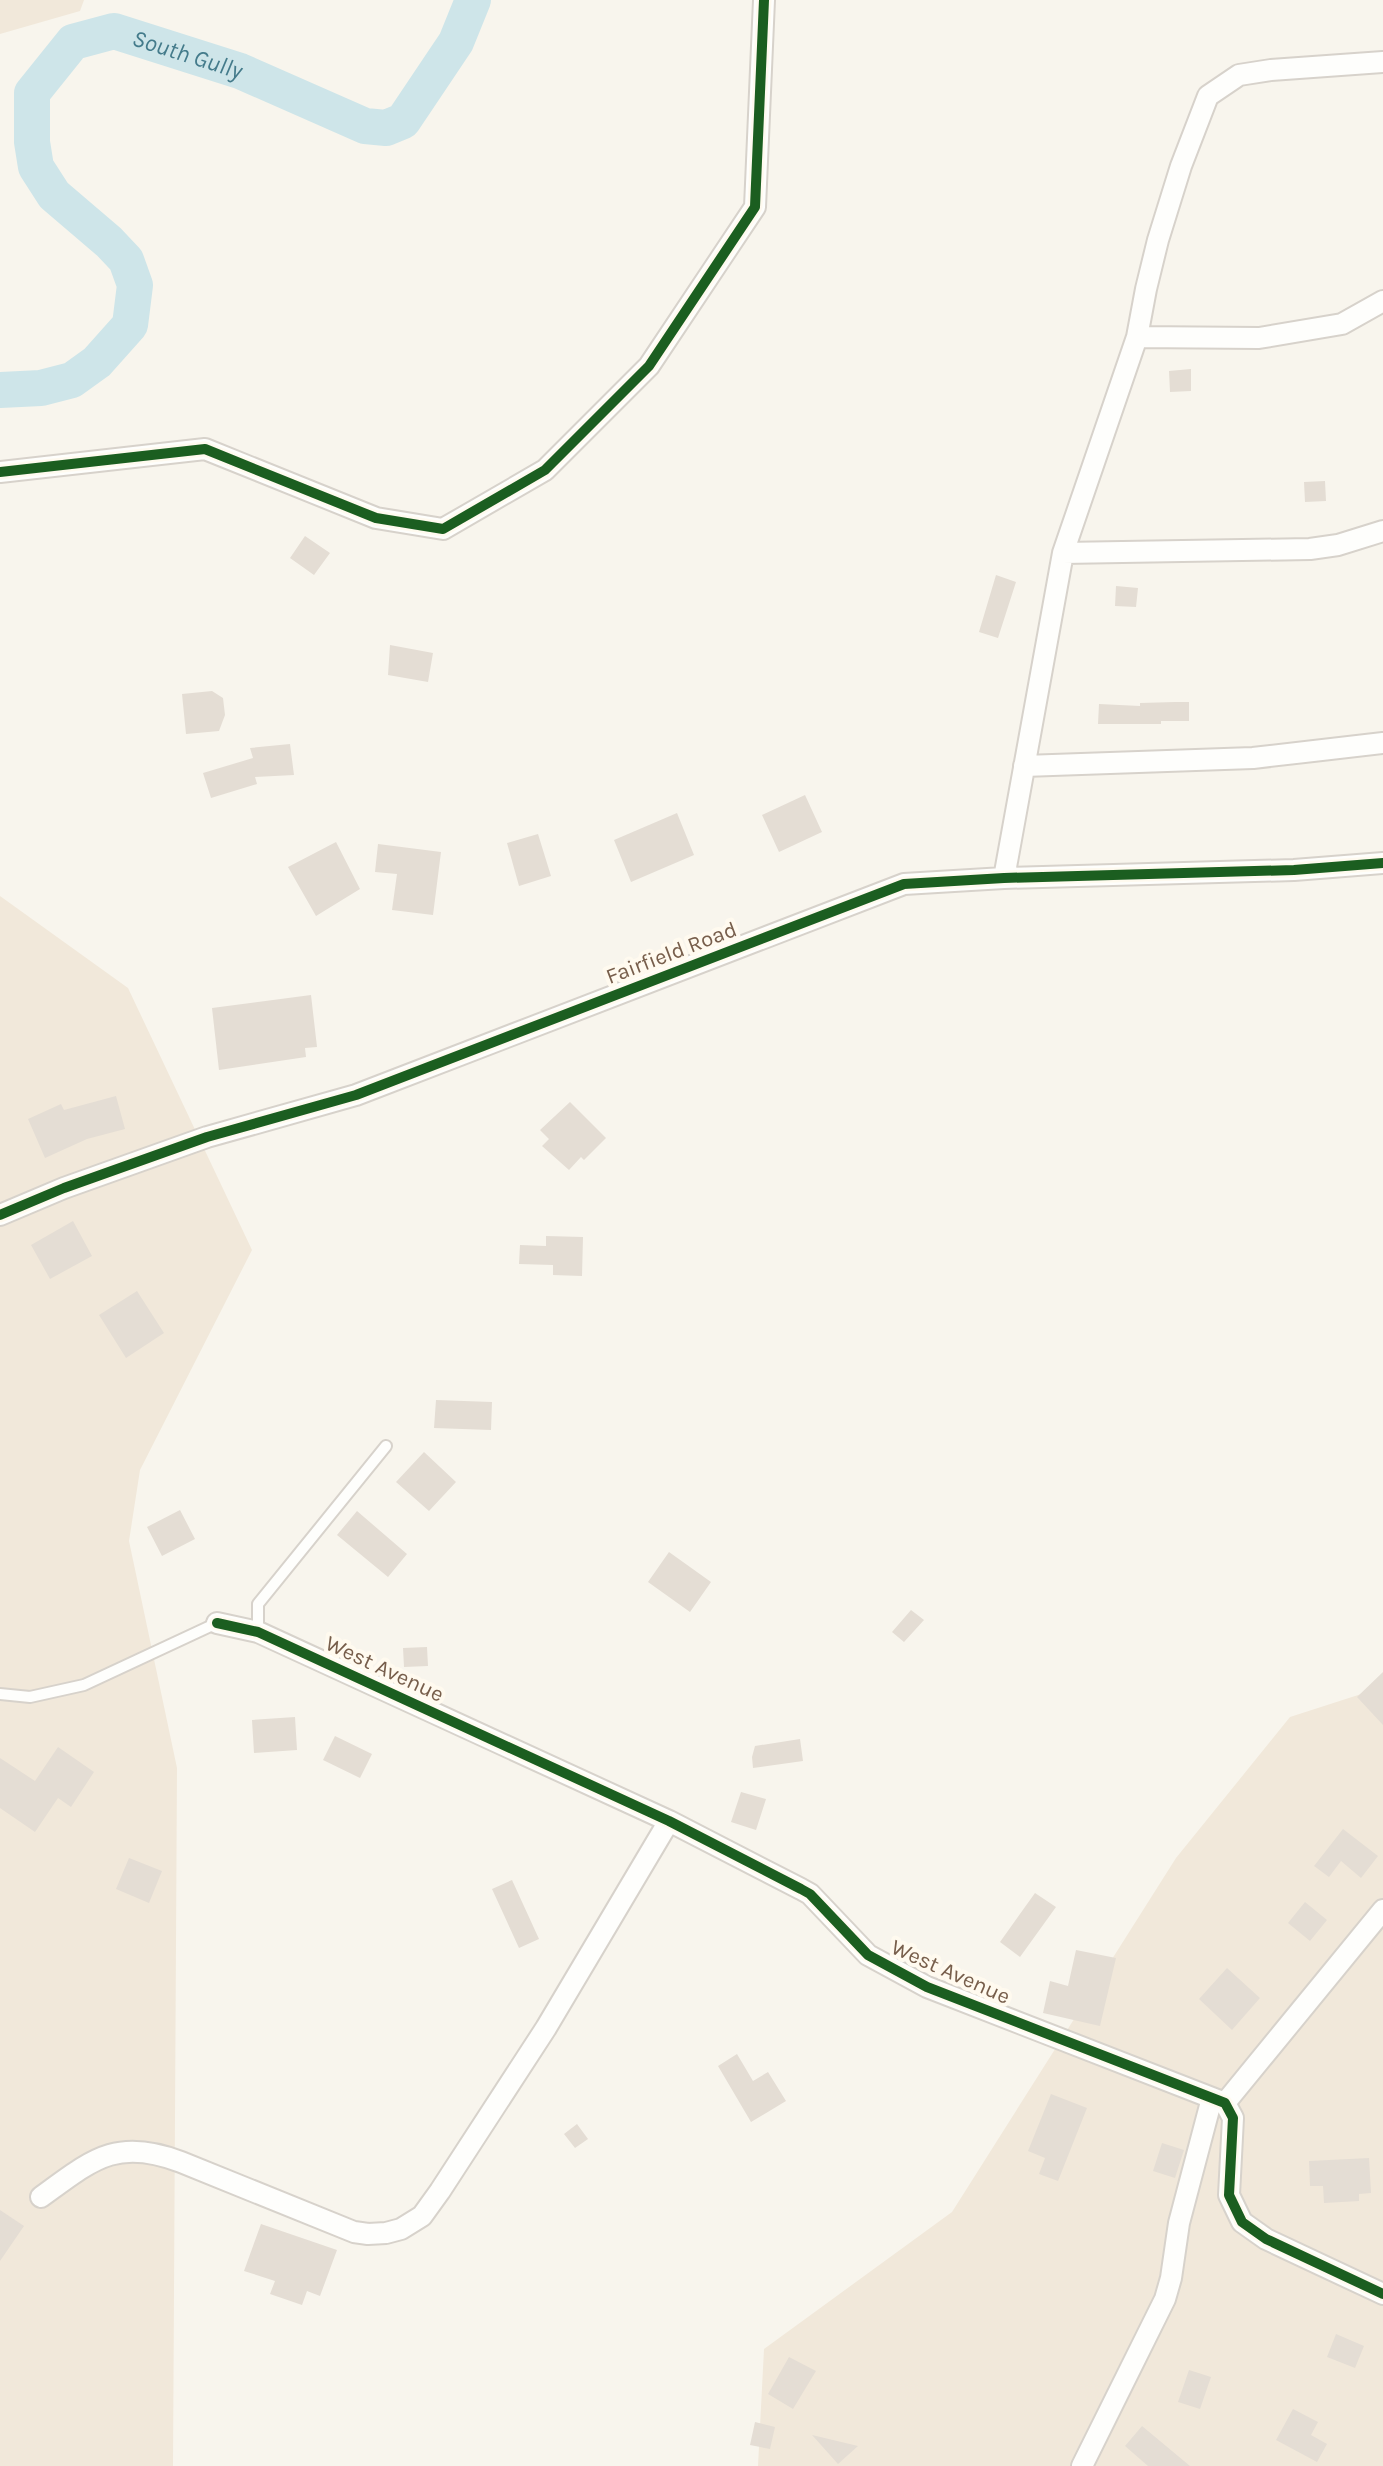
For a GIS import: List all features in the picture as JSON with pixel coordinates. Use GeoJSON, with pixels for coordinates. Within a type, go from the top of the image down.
{"type":"FeatureCollection","features":[{"type":"Feature","properties":{"kind":"street"},"geometry":{"type":"LineString","coordinates":[[0,472],[205,449],[376,518],[443,529],[545,470],[649,366],[755,207],[764,0]]}},
{"type":"Feature","properties":{"kind":"street"},"geometry":{"type":"LineString","coordinates":[[1004,878],[1063,553],[1137,337],[1158,240],[1181,166],[1208,96],[1239,75],[1383,62]]}},
{"type":"Feature","properties":{"kind":"street"},"geometry":{"type":"LineString","coordinates":[[1137,337],[1259,338],[1342,324],[1383,301]]}},
{"type":"Feature","properties":{"kind":"street"},"geometry":{"type":"LineString","coordinates":[[1063,553],[1310,549],[1338,545],[1383,531]]}},
{"type":"Feature","properties":{"kind":"street"},"geometry":{"type":"LineString","coordinates":[[1024,766],[1253,758],[1383,743]]}},
{"type":"Feature","properties":{"kind":"street","name":"Fairfield Road"},"geometry":{"type":"LineString","coordinates":[[0,1215],[64,1188],[207,1137],[356,1095],[904,884],[1004,878],[1294,870],[1383,863]]}},
{"type":"Feature","properties":{"kind":"street","name":"West Avenue"},"geometry":{"type":"LineString","coordinates":[[217,1623],[258,1632],[669,1821],[810,1894],[868,1955],[927,1987],[1218,2101]]}},
{"type":"Feature","properties":{"kind":"street"},"geometry":{"type":"LineString","coordinates":[[41,2197],[86,2164],[103,2156],[137,2150],[158,2153],[354,2232],[368,2234],[401,2229],[422,2216],[440,2191],[546,2028],[669,1821]]}},
{"type":"Feature","properties":{"kind":"street"},"geometry":{"type":"LineString","coordinates":[[1082,2466],[1165,2299],[1179,2223],[1218,2101],[1383,1910]]}},
{"type":"Feature","properties":{"kind":"street"},"geometry":{"type":"LineString","coordinates":[[1218,2101],[1233,2118],[1229,2195],[1242,2222],[1266,2239],[1383,2294]]}},
{"type":"Feature","properties":{"kind":"lane"},"geometry":{"type":"LineString","coordinates":[[258,1632],[258,1604],[386,1446]]}},
{"type":"Feature","properties":{"kind":"lane"},"geometry":{"type":"LineString","coordinates":[[0,1694],[30,1697],[84,1685],[217,1623]]}},
{"type":"Feature","properties":{"kind":"shaded area"},"geometry":{"type":"Polygon","coordinates":[[[0,0],[84,0],[80,11],[0,34],[0,0]]]}},
{"type":"Feature","properties":{"kind":"shaded area"},"geometry":{"type":"Polygon","coordinates":[[[0,896],[128,988],[252,1250],[140,1470],[129,1541],[177,1768],[173,2466],[0,2466],[0,896]]]}},
{"type":"Feature","properties":{"kind":"shaded area"},"geometry":{"type":"Polygon","coordinates":[[[1383,1687],[1383,2466],[758,2466],[764,2349],[952,2212],[1176,1858],[1290,1717],[1383,1687]]]}},
{"type":"Feature","properties":{"kind":"building"},"geometry":{"type":"Polygon","coordinates":[[[1191,369],[1191,391],[1170,392],[1169,371],[1191,369]]]}},
{"type":"Feature","properties":{"kind":"building"},"geometry":{"type":"Polygon","coordinates":[[[1325,481],[1326,501],[1305,502],[1304,482],[1325,481]]]}},
{"type":"Feature","properties":{"kind":"building"},"geometry":{"type":"Polygon","coordinates":[[[305,536],[330,553],[314,575],[290,558],[305,536]]]}},
{"type":"Feature","properties":{"kind":"building"},"geometry":{"type":"Polygon","coordinates":[[[996,575],[1016,582],[998,638],[979,632],[996,575]]]}},
{"type":"Feature","properties":{"kind":"building"},"geometry":{"type":"Polygon","coordinates":[[[1116,586],[1138,588],[1136,607],[1115,606],[1116,586]]]}},
{"type":"Feature","properties":{"kind":"building"},"geometry":{"type":"Polygon","coordinates":[[[390,645],[433,653],[428,682],[388,675],[390,645]]]}},
{"type":"Feature","properties":{"kind":"building"},"geometry":{"type":"Polygon","coordinates":[[[212,691],[223,698],[225,715],[219,731],[186,734],[182,694],[212,691]]]}},
{"type":"Feature","properties":{"kind":"building"},"geometry":{"type":"Polygon","coordinates":[[[1189,702],[1189,721],[1098,724],[1099,704],[1140,706],[1140,703],[1189,702]]]}},
{"type":"Feature","properties":{"kind":"building"},"geometry":{"type":"Polygon","coordinates":[[[290,744],[294,775],[255,777],[257,784],[211,798],[203,773],[253,758],[250,748],[290,744]]]}},
{"type":"Feature","properties":{"kind":"building"},"geometry":{"type":"Polygon","coordinates":[[[805,795],[822,832],[779,852],[762,815],[805,795]]]}},
{"type":"Feature","properties":{"kind":"building"},"geometry":{"type":"Polygon","coordinates":[[[677,813],[694,855],[631,882],[614,840],[677,813]]]}},
{"type":"Feature","properties":{"kind":"building"},"geometry":{"type":"Polygon","coordinates":[[[538,834],[551,876],[519,886],[507,843],[538,834]]]}},
{"type":"Feature","properties":{"kind":"building"},"geometry":{"type":"Polygon","coordinates":[[[336,842],[360,889],[316,916],[288,867],[336,842]]]}},
{"type":"Feature","properties":{"kind":"building"},"geometry":{"type":"Polygon","coordinates":[[[378,844],[441,852],[433,915],[392,910],[397,874],[375,872],[378,844]]]}},
{"type":"Feature","properties":{"kind":"building"},"geometry":{"type":"Polygon","coordinates":[[[311,995],[317,1047],[305,1048],[306,1057],[219,1070],[212,1008],[311,995]]]}},
{"type":"Feature","properties":{"kind":"building"},"geometry":{"type":"Polygon","coordinates":[[[116,1096],[125,1129],[87,1139],[45,1158],[28,1119],[61,1104],[64,1110],[116,1096]]]}},
{"type":"Feature","properties":{"kind":"building"},"geometry":{"type":"Polygon","coordinates":[[[570,1102],[606,1138],[569,1170],[542,1146],[549,1139],[540,1130],[570,1102]]]}},
{"type":"Feature","properties":{"kind":"building"},"geometry":{"type":"Polygon","coordinates":[[[73,1221],[92,1256],[50,1279],[31,1245],[73,1221]]]}},
{"type":"Feature","properties":{"kind":"building"},"geometry":{"type":"Polygon","coordinates":[[[546,1236],[583,1237],[582,1276],[553,1275],[553,1265],[519,1264],[520,1245],[546,1246],[546,1236]]]}},
{"type":"Feature","properties":{"kind":"building"},"geometry":{"type":"Polygon","coordinates":[[[137,1291],[164,1333],[126,1358],[99,1315],[137,1291]]]}},
{"type":"Feature","properties":{"kind":"building"},"geometry":{"type":"Polygon","coordinates":[[[436,1400],[492,1402],[491,1430],[434,1428],[436,1400]]]}},
{"type":"Feature","properties":{"kind":"building"},"geometry":{"type":"Polygon","coordinates":[[[424,1452],[456,1482],[429,1511],[396,1482],[424,1452]]]}},
{"type":"Feature","properties":{"kind":"building"},"geometry":{"type":"Polygon","coordinates":[[[180,1510],[195,1539],[162,1556],[147,1527],[180,1510]]]}},
{"type":"Feature","properties":{"kind":"building"},"geometry":{"type":"Polygon","coordinates":[[[357,1511],[407,1554],[388,1577],[337,1535],[357,1511]]]}},
{"type":"Feature","properties":{"kind":"building"},"geometry":{"type":"Polygon","coordinates":[[[669,1552],[711,1582],[690,1612],[648,1582],[669,1552]]]}},
{"type":"Feature","properties":{"kind":"building"},"geometry":{"type":"Polygon","coordinates":[[[911,1610],[924,1620],[904,1642],[892,1632],[911,1610]]]}},
{"type":"Feature","properties":{"kind":"building"},"geometry":{"type":"Polygon","coordinates":[[[427,1647],[428,1666],[404,1667],[403,1648],[427,1647]]]}},
{"type":"Feature","properties":{"kind":"building"},"geometry":{"type":"Polygon","coordinates":[[[1383,1672],[1383,1725],[1357,1697],[1383,1672]]]}},
{"type":"Feature","properties":{"kind":"building"},"geometry":{"type":"Polygon","coordinates":[[[295,1717],[297,1750],[254,1753],[252,1720],[295,1717]]]}},
{"type":"Feature","properties":{"kind":"building"},"geometry":{"type":"Polygon","coordinates":[[[335,1736],[372,1754],[360,1778],[323,1760],[335,1736]]]}},
{"type":"Feature","properties":{"kind":"building"},"geometry":{"type":"Polygon","coordinates":[[[800,1739],[803,1761],[753,1768],[755,1746],[800,1739]]]}},
{"type":"Feature","properties":{"kind":"building"},"geometry":{"type":"Polygon","coordinates":[[[58,1747],[94,1772],[71,1807],[58,1798],[35,1832],[0,1808],[0,1758],[35,1781],[58,1747]]]}},
{"type":"Feature","properties":{"kind":"building"},"geometry":{"type":"Polygon","coordinates":[[[741,1792],[766,1799],[756,1830],[731,1822],[741,1792]]]}},
{"type":"Feature","properties":{"kind":"building"},"geometry":{"type":"Polygon","coordinates":[[[1343,1829],[1378,1856],[1361,1878],[1341,1861],[1329,1877],[1314,1866],[1343,1829]]]}},
{"type":"Feature","properties":{"kind":"building"},"geometry":{"type":"Polygon","coordinates":[[[129,1858],[162,1871],[149,1903],[116,1889],[129,1858]]]}},
{"type":"Feature","properties":{"kind":"building"},"geometry":{"type":"Polygon","coordinates":[[[512,1880],[539,1939],[519,1948],[492,1889],[512,1880]]]}},
{"type":"Feature","properties":{"kind":"building"},"geometry":{"type":"Polygon","coordinates":[[[1035,1893],[1056,1907],[1020,1957],[1000,1942],[1035,1893]]]}},
{"type":"Feature","properties":{"kind":"building"},"geometry":{"type":"Polygon","coordinates":[[[1305,1902],[1327,1920],[1310,1941],[1288,1923],[1305,1902]]]}},
{"type":"Feature","properties":{"kind":"building"},"geometry":{"type":"Polygon","coordinates":[[[1076,1950],[1116,1958],[1100,2026],[1043,2013],[1050,1981],[1068,1986],[1076,1950]]]}},
{"type":"Feature","properties":{"kind":"building"},"geometry":{"type":"Polygon","coordinates":[[[1227,1968],[1260,1998],[1232,2030],[1199,1999],[1227,1968]]]}},
{"type":"Feature","properties":{"kind":"building"},"geometry":{"type":"Polygon","coordinates":[[[737,2054],[753,2081],[768,2072],[786,2101],[751,2122],[718,2066],[737,2054]]]}},
{"type":"Feature","properties":{"kind":"building"},"geometry":{"type":"Polygon","coordinates":[[[1051,2094],[1087,2108],[1058,2181],[1039,2174],[1045,2158],[1028,2151],[1051,2094]]]}},
{"type":"Feature","properties":{"kind":"building"},"geometry":{"type":"Polygon","coordinates":[[[577,2124],[588,2139],[575,2148],[564,2134],[577,2124]]]}},
{"type":"Feature","properties":{"kind":"building"},"geometry":{"type":"Polygon","coordinates":[[[1162,2143],[1184,2150],[1175,2178],[1153,2171],[1162,2143]]]}},
{"type":"Feature","properties":{"kind":"building"},"geometry":{"type":"Polygon","coordinates":[[[1369,2158],[1371,2193],[1359,2194],[1359,2201],[1324,2203],[1323,2186],[1310,2186],[1309,2161],[1369,2158]]]}},
{"type":"Feature","properties":{"kind":"building"},"geometry":{"type":"Polygon","coordinates":[[[0,2210],[24,2226],[0,2261],[0,2210]]]}},
{"type":"Feature","properties":{"kind":"building"},"geometry":{"type":"Polygon","coordinates":[[[261,2224],[337,2250],[320,2296],[307,2291],[302,2305],[270,2294],[275,2281],[244,2271],[261,2224]]]}},
{"type":"Feature","properties":{"kind":"building"},"geometry":{"type":"Polygon","coordinates":[[[1336,2334],[1364,2346],[1355,2368],[1327,2357],[1336,2334]]]}},
{"type":"Feature","properties":{"kind":"building"},"geometry":{"type":"Polygon","coordinates":[[[789,2357],[816,2371],[793,2409],[768,2394],[789,2357]]]}},
{"type":"Feature","properties":{"kind":"building"},"geometry":{"type":"Polygon","coordinates":[[[1189,2370],[1211,2377],[1200,2409],[1178,2402],[1189,2370]]]}},
{"type":"Feature","properties":{"kind":"building"},"geometry":{"type":"Polygon","coordinates":[[[1293,2409],[1318,2422],[1311,2435],[1327,2444],[1317,2462],[1276,2440],[1293,2409]]]}},
{"type":"Feature","properties":{"kind":"building"},"geometry":{"type":"Polygon","coordinates":[[[755,2422],[775,2427],[770,2449],[750,2445],[755,2422]]]}},
{"type":"Feature","properties":{"kind":"building"},"geometry":{"type":"Polygon","coordinates":[[[1142,2426],[1190,2466],[1148,2466],[1125,2446],[1142,2426]]]}},
{"type":"Feature","properties":{"kind":"building"},"geometry":{"type":"Polygon","coordinates":[[[812,2435],[858,2446],[838,2464],[812,2435]]]}},
{"type":"Feature","properties":{"kind":"waterway","name":"South Gully"},"geometry":{"type":"LineString","coordinates":[[0,390],[41,388],[72,380],[97,362],[130,325],[135,285],[126,260],[54,195],[36,167],[32,142],[32,93],[73,42],[114,31],[240,71],[365,126],[386,128],[403,121],[456,42],[473,0]]}},
{"type":"Feature","properties":{"kind":"cycle path"},"geometry":{"type":"LineString","coordinates":[[0,472],[205,449],[376,518],[443,529],[545,470],[649,366],[755,207],[764,0]]}},
{"type":"Feature","properties":{"kind":"cycle path"},"geometry":{"type":"LineString","coordinates":[[0,1215],[64,1188],[207,1137],[356,1095],[904,884],[1004,878],[1294,870],[1383,863]]}},
{"type":"Feature","properties":{"kind":"cycle path"},"geometry":{"type":"LineString","coordinates":[[217,1623],[258,1632],[669,1821],[810,1894],[868,1955],[927,1987],[1225,2103],[1233,2118],[1229,2195],[1242,2222],[1266,2239],[1383,2294]]}}]}
